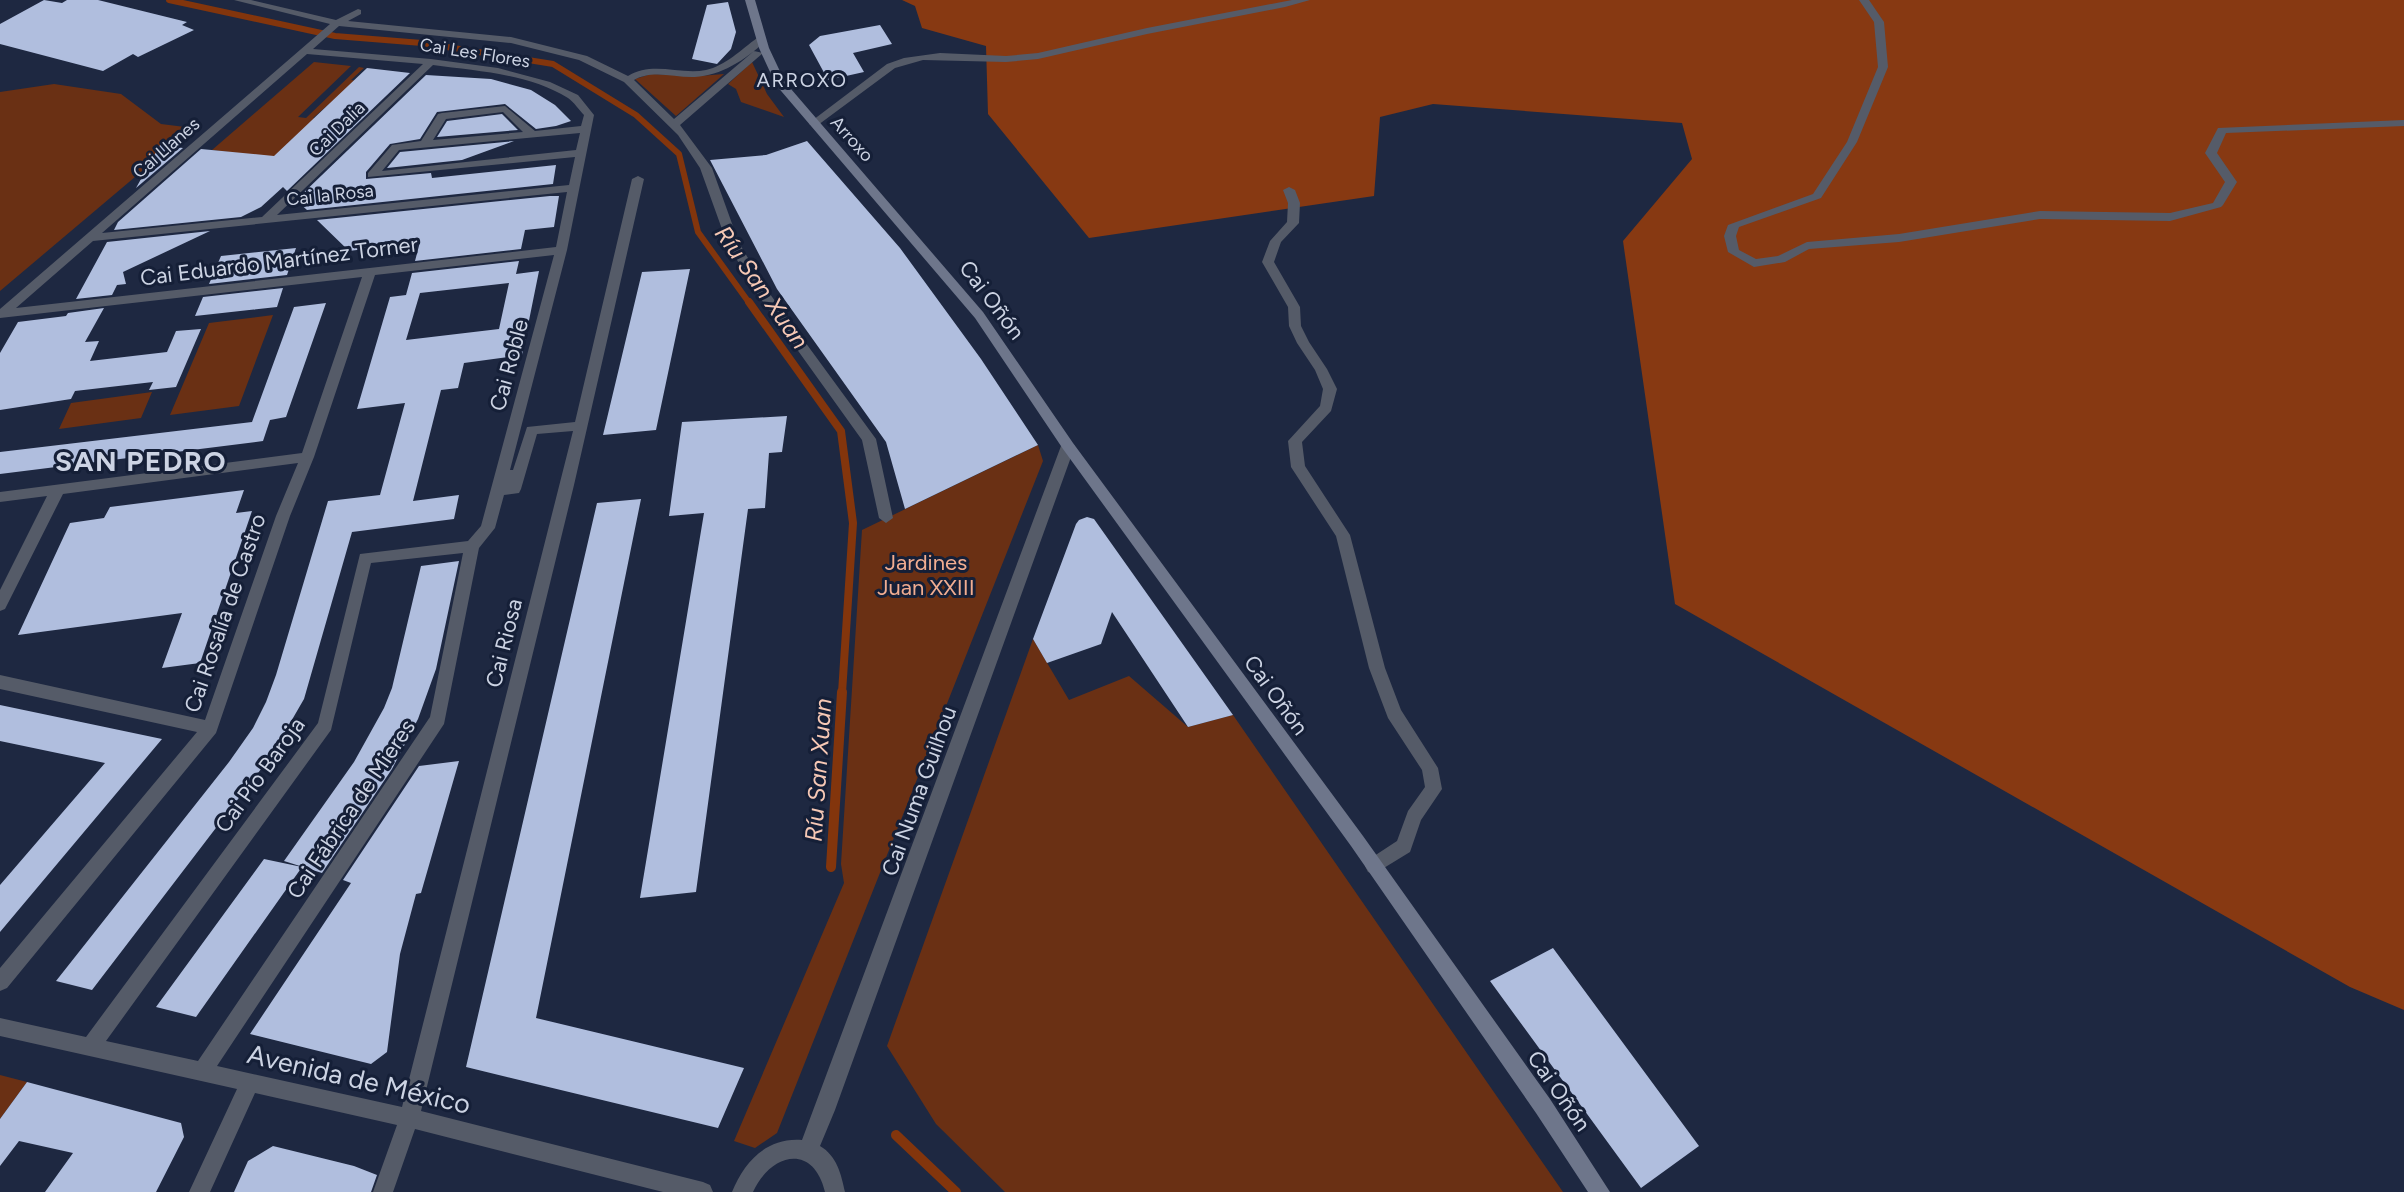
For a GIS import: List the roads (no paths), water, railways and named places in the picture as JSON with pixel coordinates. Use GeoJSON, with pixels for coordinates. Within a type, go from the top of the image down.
{"type":"FeatureCollection","features":[{"type":"Feature","properties":{"kind":"street"},"geometry":{"type":"LineString","coordinates":[[239,0],[337,23],[511,40],[583,58],[628,80],[682,133],[706,168],[733,243],[762,292],[869,439],[885,518]]}},
{"type":"Feature","properties":{"kind":"street","name":"Arroxo"},"geometry":{"type":"LineString","coordinates":[[750,0],[762,44],[780,83],[908,230]]}},
{"type":"Feature","properties":{"kind":"street"},"geometry":{"type":"LineString","coordinates":[[814,123],[891,66],[906,59],[948,55],[1018,59],[1052,54],[1148,31],[1305,0]]}},
{"type":"Feature","properties":{"kind":"street"},"geometry":{"type":"LineString","coordinates":[[1863,0],[1880,22],[1883,67],[1852,141],[1817,196],[1734,225],[1730,236],[1734,252],[1754,263],[1781,259],[1807,246],[1899,238],[2040,215],[2170,217],[2217,205],[2231,182],[2211,153],[2222,130],[2404,123]]}},
{"type":"Feature","properties":{"kind":"street","name":"Cai Llanes"},"geometry":{"type":"LineString","coordinates":[[1,315],[337,23],[358,12]]}},
{"type":"Feature","properties":{"kind":"street"},"geometry":{"type":"LineString","coordinates":[[628,80],[640,73],[705,74],[762,44]]}},
{"type":"Feature","properties":{"kind":"street"},"geometry":{"type":"LineString","coordinates":[[674,126],[762,44]]}},
{"type":"Feature","properties":{"kind":"street","name":"Cai Les Flores"},"geometry":{"type":"LineString","coordinates":[[305,51],[431,62],[498,71],[546,84],[574,97],[590,115],[574,188]]}},
{"type":"Feature","properties":{"kind":"street","name":"Cai Dalia"},"geometry":{"type":"LineString","coordinates":[[265,220],[431,62]]}},
{"type":"Feature","properties":{"kind":"street"},"geometry":{"type":"LineString","coordinates":[[425,144],[442,116],[505,109],[532,134]]}},
{"type":"Feature","properties":{"kind":"street"},"geometry":{"type":"LineString","coordinates":[[581,155],[372,175],[396,147],[586,129]]}},
{"type":"Feature","properties":{"kind":"street","name":"Cai Riosa"},"geometry":{"type":"LineString","coordinates":[[383,1192],[408,1118],[581,426],[638,179]]}},
{"type":"Feature","properties":{"kind":"street","name":"Cai la Rosa"},"geometry":{"type":"LineString","coordinates":[[90,238],[574,188]]}},
{"type":"Feature","properties":{"kind":"street","name":"Cai Roble"},"geometry":{"type":"LineString","coordinates":[[472,546],[488,528],[561,250],[574,188]]}},
{"type":"Feature","properties":{"kind":"street"},"geometry":{"type":"LineString","coordinates":[[1288,190],[1294,203],[1293,223],[1276,242],[1268,262],[1294,307],[1295,326],[1303,343],[1321,369],[1330,389],[1326,408],[1294,441],[1298,467],[1343,535],[1377,668],[1394,713],[1430,768],[1434,789],[1414,816],[1404,846],[1374,866]]}},
{"type":"Feature","properties":{"kind":"street","name":"Cai Oñón"},"geometry":{"type":"LineString","coordinates":[[908,230],[979,315],[1068,446],[1374,866],[1543,1106],[1600,1192]]}},
{"type":"Feature","properties":{"kind":"street","name":"Cai Eduardo Martínez Torner"},"geometry":{"type":"LineString","coordinates":[[1,315],[561,250]]}},
{"type":"Feature","properties":{"kind":"street","name":"Cai Rosalía de Castro"},"geometry":{"type":"LineString","coordinates":[[0,982],[210,728],[285,512],[307,457],[370,272]]}},
{"type":"Feature","properties":{"kind":"street"},"geometry":{"type":"LineString","coordinates":[[505,461],[516,460],[506,490],[514,489],[532,430],[581,426]]}},
{"type":"Feature","properties":{"kind":"street","name":"Cai Numa Guilhou"},"geometry":{"type":"LineString","coordinates":[[808,1150],[829,1100],[1068,446]]}},
{"type":"Feature","properties":{"kind":"street"},"geometry":{"type":"LineString","coordinates":[[0,496],[307,457]]}},
{"type":"Feature","properties":{"kind":"street"},"geometry":{"type":"LineString","coordinates":[[0,605],[58,489]]}},
{"type":"Feature","properties":{"kind":"street","name":"Cai Pío Baroja"},"geometry":{"type":"LineString","coordinates":[[89,1048],[325,725],[365,558],[472,546]]}},
{"type":"Feature","properties":{"kind":"street","name":"Cai Fábrica de Mieres"},"geometry":{"type":"LineString","coordinates":[[202,1072],[438,719],[472,546]]}},
{"type":"Feature","properties":{"kind":"street"},"geometry":{"type":"LineString","coordinates":[[0,682],[210,728]]}},
{"type":"Feature","properties":{"kind":"street","name":"Avenida de México"},"geometry":{"type":"LineString","coordinates":[[0,1028],[408,1118],[703,1192]]}},
{"type":"Feature","properties":{"kind":"street"},"geometry":{"type":"LineString","coordinates":[[199,1192],[250,1083]]}},
{"type":"Feature","properties":{"kind":"street"},"geometry":{"type":"LineString","coordinates":[[742,1192],[753,1171],[765,1159],[786,1150],[808,1150],[826,1162],[833,1175],[835,1192]]}},
{"type":"Feature","properties":{"kind":"waterway","name":"Ríu San Xuan"},"geometry":{"type":"LineString","coordinates":[[169,0],[335,36],[422,43],[553,64],[636,115],[679,154],[698,232],[750,304]]}},
{"type":"Feature","properties":{"kind":"waterway","name":"Ríu San Xuan"},"geometry":{"type":"LineString","coordinates":[[749,302],[841,431],[853,523],[842,693]]}},
{"type":"Feature","properties":{"kind":"waterway","name":"Ríu San Xuan"},"geometry":{"type":"LineString","coordinates":[[831,867],[842,692]]}},
{"type":"Feature","properties":{"kind":"waterway","name":"Ríu San Xuan"},"geometry":{"type":"LineString","coordinates":[[896,1135],[956,1192]]}},
{"type":"Feature","properties":{"kind":"district","name":"ARROXO"},"geometry":{"type":"Point","coordinates":[802,80]}},
{"type":"Feature","properties":{"kind":"district","name":"SAN PEDRO"},"geometry":{"type":"Point","coordinates":[141,461]}},
{"type":"Feature","properties":{"kind":"park label","name":"Jardines Juan XXIII"},"geometry":{"type":"Point","coordinates":[926,574]}}]}
